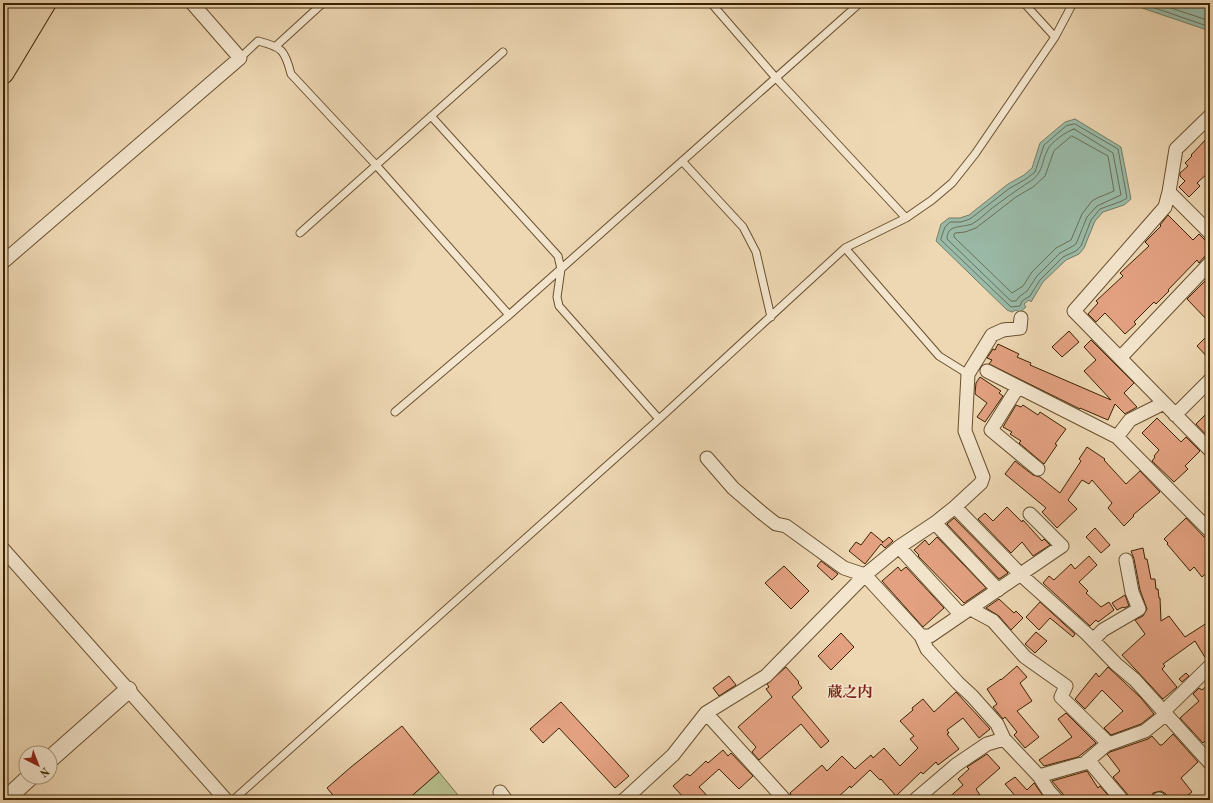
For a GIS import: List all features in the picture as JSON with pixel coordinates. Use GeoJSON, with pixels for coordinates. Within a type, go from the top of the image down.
{"type":"FeatureCollection","features":[{"type":"Feature","properties":{"kind":"highway"},"geometry":{"type":"LineString","coordinates":[[3,8],[6,3]]}},
{"type":"Feature","properties":{"kind":"highway"},"geometry":{"type":"LineString","coordinates":[[3,39],[26,3]]}},
{"type":"Feature","properties":{"kind":"main road"},"geometry":{"type":"LineString","coordinates":[[3,73],[45,3]]}},
{"type":"Feature","properties":{"kind":"street"},"geometry":{"type":"LineString","coordinates":[[3,262],[240,58],[192,3]]}},
{"type":"Feature","properties":{"kind":"street"},"geometry":{"type":"LineString","coordinates":[[1210,116],[1176,149],[1165,207],[1074,311],[1210,450]]}},
{"type":"Feature","properties":{"kind":"street"},"geometry":{"type":"LineString","coordinates":[[1169,192],[1210,233]]}},
{"type":"Feature","properties":{"kind":"street"},"geometry":{"type":"LineString","coordinates":[[1120,358],[1210,263]]}},
{"type":"Feature","properties":{"kind":"street"},"geometry":{"type":"LineString","coordinates":[[624,800],[673,755],[706,713],[766,676],[865,575],[899,547],[935,523],[981,483],[983,477],[966,431],[968,374],[992,334],[1003,330],[1020,328],[1021,318]]}},
{"type":"Feature","properties":{"kind":"street"},"geometry":{"type":"LineString","coordinates":[[987,371],[1117,437],[1210,532]]}},
{"type":"Feature","properties":{"kind":"street"},"geometry":{"type":"LineString","coordinates":[[1175,415],[1210,380]]}},
{"type":"Feature","properties":{"kind":"street"},"geometry":{"type":"LineString","coordinates":[[1018,387],[991,430],[1038,469]]}},
{"type":"Feature","properties":{"kind":"street"},"geometry":{"type":"LineString","coordinates":[[1117,437],[1130,420],[1164,404]]}},
{"type":"Feature","properties":{"kind":"street"},"geometry":{"type":"LineString","coordinates":[[707,458],[733,488],[776,524],[786,526],[844,568],[865,575],[921,636],[927,649],[997,724],[1004,739],[1039,776],[1057,800]]}},
{"type":"Feature","properties":{"kind":"street"},"geometry":{"type":"LineString","coordinates":[[955,507],[1021,575],[1135,680],[1210,763]]}},
{"type":"Feature","properties":{"kind":"street"},"geometry":{"type":"LineString","coordinates":[[921,636],[930,636],[1062,546],[1030,514]]}},
{"type":"Feature","properties":{"kind":"street"},"geometry":{"type":"LineString","coordinates":[[935,523],[998,590]]}},
{"type":"Feature","properties":{"kind":"street"},"geometry":{"type":"LineString","coordinates":[[899,547],[966,612],[993,621],[1025,658],[1066,686],[1061,697],[1109,744]]}},
{"type":"Feature","properties":{"kind":"street"},"geometry":{"type":"LineString","coordinates":[[3,549],[226,800]]}},
{"type":"Feature","properties":{"kind":"street"},"geometry":{"type":"LineString","coordinates":[[1093,640],[1103,630],[1139,609],[1132,592],[1126,560]]}},
{"type":"Feature","properties":{"kind":"street"},"geometry":{"type":"LineString","coordinates":[[1039,776],[1085,763],[1106,745],[1145,731],[1210,666]]}},
{"type":"Feature","properties":{"kind":"street"},"geometry":{"type":"LineString","coordinates":[[58,752],[128,690]]}},
{"type":"Feature","properties":{"kind":"street"},"geometry":{"type":"LineString","coordinates":[[706,713],[785,800]]}},
{"type":"Feature","properties":{"kind":"street"},"geometry":{"type":"LineString","coordinates":[[915,800],[956,765],[987,744],[1004,739]]}},
{"type":"Feature","properties":{"kind":"street"},"geometry":{"type":"LineString","coordinates":[[1088,760],[1122,800]]}},
{"type":"Feature","properties":{"kind":"street"},"geometry":{"type":"LineString","coordinates":[[5,800],[21,785]]}},
{"type":"Feature","properties":{"kind":"lane"},"geometry":{"type":"LineString","coordinates":[[276,46],[323,3]]}},
{"type":"Feature","properties":{"kind":"lane"},"geometry":{"type":"LineString","coordinates":[[711,3],[776,78],[906,218]]}},
{"type":"Feature","properties":{"kind":"lane"},"geometry":{"type":"LineString","coordinates":[[395,412],[509,315],[860,3]]}},
{"type":"Feature","properties":{"kind":"lane"},"geometry":{"type":"LineString","coordinates":[[1024,3],[1055,37]]}},
{"type":"Feature","properties":{"kind":"lane"},"geometry":{"type":"LineString","coordinates":[[232,800],[659,419],[845,248],[906,218],[932,200],[952,182],[975,154],[1055,37],[1073,3]]}},
{"type":"Feature","properties":{"kind":"lane"},"geometry":{"type":"LineString","coordinates":[[240,58],[258,41],[276,46],[287,58],[291,74],[376,165],[509,315]]}},
{"type":"Feature","properties":{"kind":"lane"},"geometry":{"type":"LineString","coordinates":[[300,233],[502,52]]}},
{"type":"Feature","properties":{"kind":"lane"},"geometry":{"type":"LineString","coordinates":[[431,116],[558,256],[560,269],[557,297],[559,306],[659,419]]}},
{"type":"Feature","properties":{"kind":"lane"},"geometry":{"type":"LineString","coordinates":[[682,161],[743,227],[756,252],[771,317]]}},
{"type":"Feature","properties":{"kind":"lane"},"geometry":{"type":"LineString","coordinates":[[845,248],[938,356],[968,374]]}},
{"type":"Feature","properties":{"kind":"green space"},"geometry":{"type":"Polygon","coordinates":[[[439,772],[462,800],[407,800],[439,772]]]}},
{"type":"Feature","properties":{"kind":"water"},"geometry":{"type":"Polygon","coordinates":[[[1144,3],[1210,3],[1210,31],[1142,8],[1144,3]]]}},
{"type":"Feature","properties":{"kind":"water"},"geometry":{"type":"Polygon","coordinates":[[[1075,119],[1121,147],[1131,199],[1124,205],[1103,212],[1095,221],[1084,248],[1079,254],[1066,260],[1043,282],[1031,302],[1029,300],[1024,304],[1026,307],[1020,312],[1016,310],[1012,312],[1007,310],[936,241],[941,224],[949,218],[960,218],[969,215],[1008,184],[1024,175],[1032,168],[1040,143],[1065,122],[1075,119]]]}},
{"type":"Feature","properties":{"kind":"building"},"geometry":{"type":"Polygon","coordinates":[[[1210,135],[1210,171],[1197,183],[1200,186],[1189,197],[1179,187],[1185,181],[1180,176],[1180,173],[1188,166],[1185,163],[1192,156],[1191,155],[1210,135]]]}},
{"type":"Feature","properties":{"kind":"building"},"geometry":{"type":"Polygon","coordinates":[[[1168,215],[1193,240],[1199,234],[1207,242],[1206,244],[1210,248],[1210,255],[1204,257],[1199,263],[1197,260],[1156,304],[1154,302],[1134,322],[1136,324],[1125,334],[1105,313],[1096,322],[1088,314],[1098,303],[1096,301],[1123,276],[1120,273],[1149,246],[1145,242],[1161,226],[1160,225],[1168,215]]]}},
{"type":"Feature","properties":{"kind":"building"},"geometry":{"type":"Polygon","coordinates":[[[1210,276],[1210,323],[1187,299],[1210,276]]]}},
{"type":"Feature","properties":{"kind":"building"},"geometry":{"type":"Polygon","coordinates":[[[1069,331],[1079,342],[1062,357],[1052,347],[1069,331]]]}},
{"type":"Feature","properties":{"kind":"building"},"geometry":{"type":"Polygon","coordinates":[[[1210,333],[1210,360],[1197,346],[1210,333]]]}},
{"type":"Feature","properties":{"kind":"building"},"geometry":{"type":"Polygon","coordinates":[[[1091,340],[1134,383],[1124,393],[1137,407],[1125,414],[1115,404],[1108,420],[1080,409],[989,364],[992,360],[987,358],[993,349],[995,350],[998,344],[1019,354],[1017,357],[1031,363],[1030,365],[1111,400],[1084,371],[1096,360],[1084,347],[1091,340]]]}},
{"type":"Feature","properties":{"kind":"building"},"geometry":{"type":"Polygon","coordinates":[[[980,377],[1001,391],[999,393],[1003,396],[985,422],[977,417],[987,403],[975,394],[976,383],[980,377]]]}},
{"type":"Feature","properties":{"kind":"building"},"geometry":{"type":"Polygon","coordinates":[[[1016,405],[1021,407],[1023,405],[1038,415],[1040,412],[1066,429],[1055,444],[1057,445],[1044,464],[1019,443],[1021,441],[1010,434],[1012,432],[1003,427],[1016,405]]]}},
{"type":"Feature","properties":{"kind":"building"},"geometry":{"type":"Polygon","coordinates":[[[1210,410],[1210,439],[1196,424],[1210,410]]]}},
{"type":"Feature","properties":{"kind":"building"},"geometry":{"type":"Polygon","coordinates":[[[1157,418],[1181,442],[1186,437],[1200,451],[1185,466],[1188,469],[1174,482],[1152,461],[1159,450],[1142,433],[1157,418]]]}},
{"type":"Feature","properties":{"kind":"building"},"geometry":{"type":"Polygon","coordinates":[[[1087,447],[1105,459],[1104,460],[1126,484],[1140,471],[1160,492],[1133,515],[1134,516],[1124,526],[1108,508],[1112,503],[1092,480],[1089,484],[1082,480],[1068,500],[1077,509],[1057,528],[1042,512],[1046,508],[1005,474],[1015,461],[1033,475],[1040,477],[1060,493],[1081,461],[1079,459],[1087,447]]]}},
{"type":"Feature","properties":{"kind":"building"},"geometry":{"type":"Polygon","coordinates":[[[1007,507],[1022,522],[1023,520],[1042,541],[1044,539],[1050,545],[1033,556],[1022,542],[1011,553],[978,519],[985,513],[993,521],[1007,507]]]}},
{"type":"Feature","properties":{"kind":"building"},"geometry":{"type":"Polygon","coordinates":[[[954,518],[1008,573],[999,579],[947,524],[954,518]]]}},
{"type":"Feature","properties":{"kind":"building"},"geometry":{"type":"Polygon","coordinates":[[[1186,518],[1204,537],[1210,539],[1210,561],[1206,566],[1210,570],[1202,577],[1194,567],[1190,571],[1164,539],[1186,518]]]}},
{"type":"Feature","properties":{"kind":"building"},"geometry":{"type":"Polygon","coordinates":[[[1095,528],[1110,545],[1101,553],[1086,537],[1095,528]]]}},
{"type":"Feature","properties":{"kind":"building"},"geometry":{"type":"Polygon","coordinates":[[[871,532],[883,542],[882,543],[889,537],[893,541],[885,548],[881,544],[865,564],[849,551],[856,542],[861,545],[871,532]]]}},
{"type":"Feature","properties":{"kind":"building"},"geometry":{"type":"Polygon","coordinates":[[[937,537],[986,588],[964,603],[918,556],[919,555],[914,550],[925,540],[929,545],[937,537]]]}},
{"type":"Feature","properties":{"kind":"building"},"geometry":{"type":"Polygon","coordinates":[[[1143,548],[1151,579],[1155,579],[1156,589],[1158,589],[1161,621],[1169,616],[1185,637],[1210,621],[1210,635],[1206,638],[1210,644],[1210,658],[1206,659],[1195,641],[1163,664],[1165,666],[1162,669],[1177,687],[1163,699],[1122,655],[1145,634],[1135,620],[1143,616],[1147,609],[1140,590],[1131,551],[1143,548]]]}},
{"type":"Feature","properties":{"kind":"building"},"geometry":{"type":"Polygon","coordinates":[[[1089,556],[1097,565],[1079,582],[1088,591],[1086,593],[1101,607],[1109,602],[1114,610],[1098,622],[1096,620],[1090,626],[1043,583],[1049,576],[1054,580],[1071,564],[1075,569],[1089,556]]]}},
{"type":"Feature","properties":{"kind":"building"},"geometry":{"type":"Polygon","coordinates":[[[821,561],[838,574],[832,580],[817,566],[821,561]]]}},
{"type":"Feature","properties":{"kind":"building"},"geometry":{"type":"Polygon","coordinates":[[[784,566],[809,591],[791,609],[765,583],[784,566]]]}},
{"type":"Feature","properties":{"kind":"building"},"geometry":{"type":"Polygon","coordinates":[[[898,567],[901,571],[906,567],[944,608],[923,627],[882,581],[898,567]]]}},
{"type":"Feature","properties":{"kind":"building"},"geometry":{"type":"Polygon","coordinates":[[[1125,595],[1129,606],[1117,610],[1112,603],[1125,595]]]}},
{"type":"Feature","properties":{"kind":"building"},"geometry":{"type":"Polygon","coordinates":[[[999,599],[1014,613],[1016,611],[1023,618],[1011,630],[999,616],[986,608],[999,599]]]}},
{"type":"Feature","properties":{"kind":"building"},"geometry":{"type":"Polygon","coordinates":[[[1040,602],[1075,634],[1073,637],[1050,618],[1039,630],[1026,617],[1040,602]]]}},
{"type":"Feature","properties":{"kind":"building"},"geometry":{"type":"Polygon","coordinates":[[[1036,632],[1047,641],[1035,653],[1025,644],[1036,632]]]}},
{"type":"Feature","properties":{"kind":"building"},"geometry":{"type":"Polygon","coordinates":[[[841,633],[854,647],[831,670],[818,656],[841,633]]]}},
{"type":"Feature","properties":{"kind":"building"},"geometry":{"type":"Polygon","coordinates":[[[1017,666],[1027,677],[1020,683],[1032,701],[1017,711],[1039,737],[1025,748],[1014,735],[1017,732],[1005,717],[1003,719],[993,707],[997,704],[987,689],[1001,680],[1017,666]]]}},
{"type":"Feature","properties":{"kind":"building"},"geometry":{"type":"Polygon","coordinates":[[[786,667],[799,682],[798,683],[802,688],[792,697],[829,741],[821,748],[801,724],[759,760],[752,752],[756,747],[738,727],[772,697],[766,689],[769,687],[767,684],[786,667]]]}},
{"type":"Feature","properties":{"kind":"building"},"geometry":{"type":"Polygon","coordinates":[[[1108,667],[1141,698],[1154,714],[1141,724],[1111,735],[1104,728],[1123,711],[1102,690],[1085,709],[1075,699],[1096,673],[1099,677],[1108,667]]]}},
{"type":"Feature","properties":{"kind":"building"},"geometry":{"type":"Polygon","coordinates":[[[1186,673],[1189,676],[1182,682],[1179,679],[1186,673]]]}},
{"type":"Feature","properties":{"kind":"building"},"geometry":{"type":"Polygon","coordinates":[[[729,676],[736,685],[719,696],[713,688],[729,676]]]}},
{"type":"Feature","properties":{"kind":"building"},"geometry":{"type":"Polygon","coordinates":[[[1210,683],[1210,736],[1203,743],[1180,718],[1199,701],[1193,694],[1199,688],[1202,690],[1210,683]]]}},
{"type":"Feature","properties":{"kind":"building"},"geometry":{"type":"Polygon","coordinates":[[[956,692],[990,729],[979,738],[963,718],[947,730],[949,733],[947,734],[959,749],[938,765],[936,762],[923,774],[921,772],[896,796],[881,779],[880,780],[870,770],[851,788],[850,786],[835,800],[794,800],[790,793],[822,765],[827,771],[842,756],[855,769],[871,755],[873,758],[884,748],[900,766],[918,748],[910,739],[914,736],[900,721],[923,699],[934,712],[956,692]]]}},
{"type":"Feature","properties":{"kind":"building"},"geometry":{"type":"Polygon","coordinates":[[[561,702],[629,776],[615,788],[559,728],[543,743],[530,729],[561,702]]]}},
{"type":"Feature","properties":{"kind":"building"},"geometry":{"type":"Polygon","coordinates":[[[1066,713],[1096,743],[1078,757],[1044,766],[1039,760],[1072,737],[1058,719],[1066,713]]]}},
{"type":"Feature","properties":{"kind":"building"},"geometry":{"type":"Polygon","coordinates":[[[402,726],[439,772],[407,800],[337,800],[327,788],[402,726]]]}},
{"type":"Feature","properties":{"kind":"building"},"geometry":{"type":"Polygon","coordinates":[[[1173,734],[1198,762],[1181,778],[1192,792],[1181,800],[1168,800],[1166,794],[1161,791],[1153,793],[1150,800],[1130,800],[1128,795],[1113,777],[1120,771],[1107,754],[1148,739],[1152,736],[1160,745],[1162,745],[1173,734]]]}},
{"type":"Feature","properties":{"kind":"building"},"geometry":{"type":"Polygon","coordinates":[[[723,750],[728,756],[731,753],[753,776],[739,789],[719,769],[699,787],[711,800],[686,800],[673,786],[687,774],[690,776],[706,761],[708,763],[723,750]]]}},
{"type":"Feature","properties":{"kind":"building"},"geometry":{"type":"Polygon","coordinates":[[[987,754],[1000,768],[976,789],[980,795],[975,800],[946,800],[963,785],[958,779],[969,769],[967,767],[987,754]]]}},
{"type":"Feature","properties":{"kind":"building"},"geometry":{"type":"Polygon","coordinates":[[[1087,771],[1098,788],[1100,786],[1112,800],[1068,800],[1052,781],[1087,771]]]}},
{"type":"Feature","properties":{"kind":"building"},"geometry":{"type":"Polygon","coordinates":[[[1015,777],[1027,790],[1034,783],[1046,800],[1016,800],[1017,798],[1005,784],[1015,777]]]}},
{"type":"Feature","properties":{"kind":"district","name":"蔵之内"},"geometry":{"type":"Point","coordinates":[850,692]}}]}
